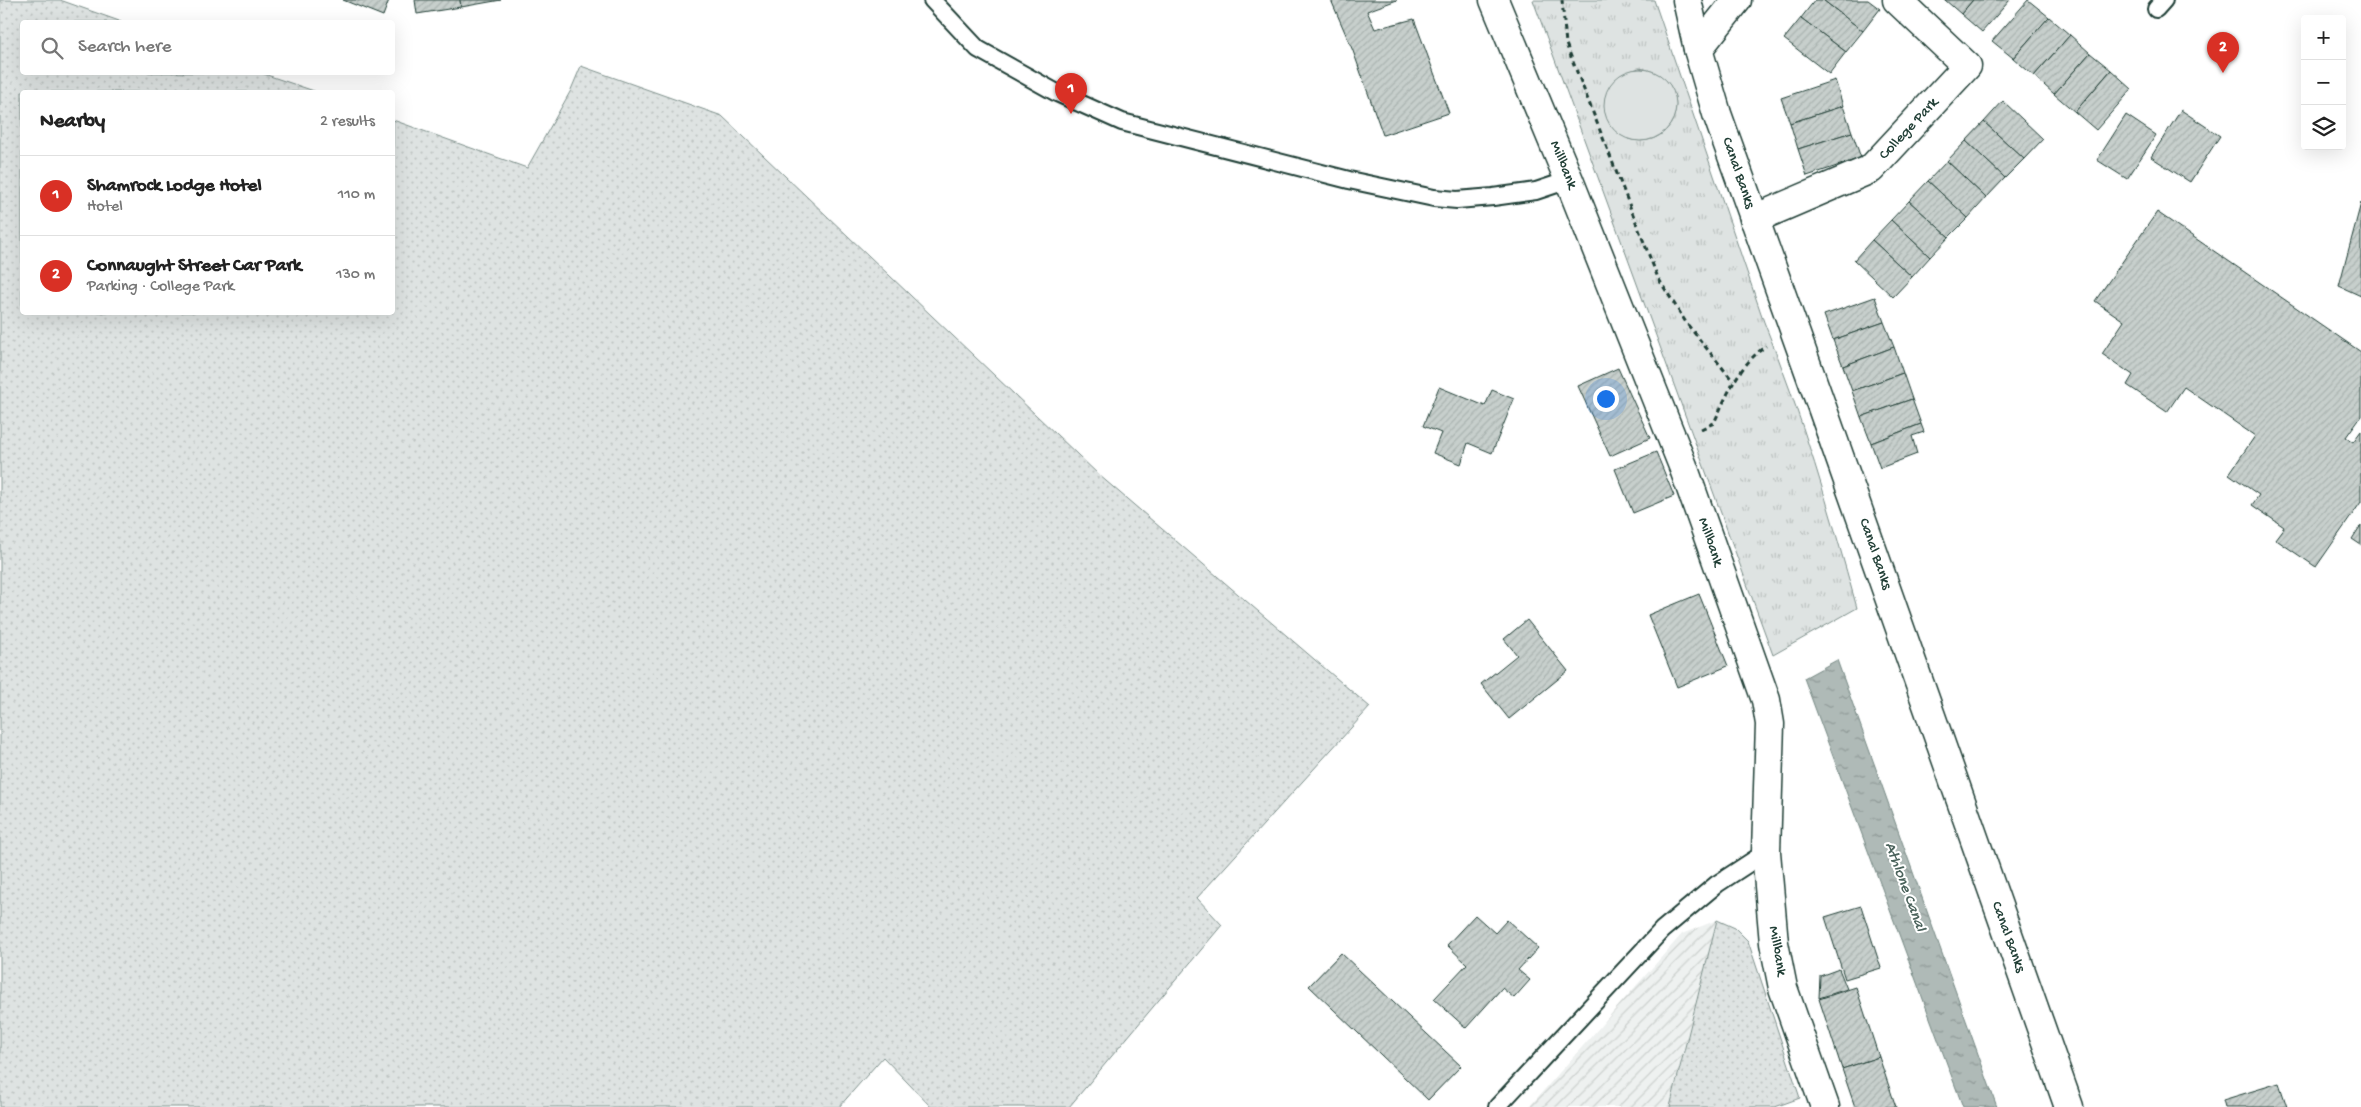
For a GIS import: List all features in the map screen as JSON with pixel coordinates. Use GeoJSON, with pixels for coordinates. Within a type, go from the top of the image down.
{"type":"FeatureCollection","features":[{"type":"Feature","properties":{"kind":"street","name":"Millbank"},"geometry":{"type":"LineString","coordinates":[[1494,0],[1569,180],[1683,466],[1766,700],[1770,724],[1766,852],[1771,923],[1784,988],[1825,1107]]}},
{"type":"Feature","properties":{"kind":"street","name":"Canal Banks"},"geometry":{"type":"LineString","coordinates":[[1688,0],[1698,49],[1717,114],[1876,557],[1948,771],[2068,1107]]}},
{"type":"Feature","properties":{"kind":"street"},"geometry":{"type":"LineString","coordinates":[[1698,49],[1737,0]]}},
{"type":"Feature","properties":{"kind":"street","name":"College Park"},"geometry":{"type":"LineString","coordinates":[[1754,219],[1871,169],[1967,66],[1897,0]]}},
{"type":"Feature","properties":{"kind":"lane"},"geometry":{"type":"LineString","coordinates":[[932,0],[978,49],[1056,94],[1122,122],[1349,180],[1434,198],[1457,200],[1493,197],[1536,190],[1569,180]]}},
{"type":"Feature","properties":{"kind":"lane"},"geometry":{"type":"LineString","coordinates":[[1497,1107],[1662,930],[1717,884],[1766,852]]}},
{"type":"Feature","properties":{"kind":"path"},"geometry":{"type":"LineString","coordinates":[[1562,0],[1566,44],[1658,278],[1687,324],[1733,381]]}},
{"type":"Feature","properties":{"kind":"path"},"geometry":{"type":"LineString","coordinates":[[1714,423],[1733,381],[1756,353],[1770,343]]}},
{"type":"Feature","properties":{"kind":"shaded area"},"geometry":{"type":"Polygon","coordinates":[[[1717,920],[1670,1107],[1529,1107],[1682,934],[1717,920]]]}},
{"type":"Feature","properties":{"kind":"green space"},"geometry":{"type":"Polygon","coordinates":[[[0,0],[60,0],[116,20],[20,20],[20,75],[267,75],[311,90],[20,90],[20,315],[395,315],[395,121],[527,168],[570,92],[581,66],[722,116],[1099,475],[1370,707],[1197,898],[1222,925],[1069,1107],[931,1107],[883,1057],[839,1107],[0,1107],[0,0]]]}},
{"type":"Feature","properties":{"kind":"green space"},"geometry":{"type":"Polygon","coordinates":[[[1533,0],[1654,0],[1764,322],[1791,392],[1826,499],[1857,608],[1773,655],[1533,0]],[[1639,68],[1622,74],[1628,139],[1646,140],[1660,135],[1670,125],[1675,112],[1675,98],[1669,84],[1657,74],[1639,68]]]}},
{"type":"Feature","properties":{"kind":"green space"},"geometry":{"type":"Polygon","coordinates":[[[1640,69],[1654,72],[1666,79],[1673,91],[1676,105],[1673,119],[1666,131],[1654,138],[1640,141],[1626,138],[1614,131],[1607,119],[1604,105],[1607,91],[1614,79],[1626,72],[1640,69]]]}},
{"type":"Feature","properties":{"kind":"green space"},"geometry":{"type":"Polygon","coordinates":[[[1717,920],[1735,928],[1748,941],[1800,1098],[1775,1107],[1670,1107],[1717,920]]]}},
{"type":"Feature","properties":{"kind":"water","name":"Athlone Canal"},"geometry":{"type":"Polygon","coordinates":[[[1837,660],[1997,1107],[1963,1107],[1804,678],[1837,660]]]}},
{"type":"Feature","properties":{"kind":"building"},"geometry":{"type":"Polygon","coordinates":[[[343,0],[389,0],[383,16],[343,0]]]}},
{"type":"Feature","properties":{"kind":"building"},"geometry":{"type":"Polygon","coordinates":[[[415,0],[460,0],[461,7],[417,14],[415,0]]]}},
{"type":"Feature","properties":{"kind":"building"},"geometry":{"type":"Polygon","coordinates":[[[460,0],[501,0],[461,7],[460,0]]]}},
{"type":"Feature","properties":{"kind":"building"},"geometry":{"type":"Polygon","coordinates":[[[1331,0],[1397,0],[1367,11],[1375,29],[1414,19],[1449,113],[1383,135],[1353,51],[1331,0]]]}},
{"type":"Feature","properties":{"kind":"building"},"geometry":{"type":"Polygon","coordinates":[[[1815,0],[1823,0],[1863,31],[1846,52],[1801,18],[1815,0]]]}},
{"type":"Feature","properties":{"kind":"building"},"geometry":{"type":"Polygon","coordinates":[[[1823,0],[1868,0],[1880,9],[1863,31],[1823,0]]]}},
{"type":"Feature","properties":{"kind":"building"},"geometry":{"type":"Polygon","coordinates":[[[1945,0],[1973,0],[1961,14],[1945,0]]]}},
{"type":"Feature","properties":{"kind":"building"},"geometry":{"type":"Polygon","coordinates":[[[1973,0],[2010,0],[1982,32],[1961,14],[1973,0]]]}},
{"type":"Feature","properties":{"kind":"building"},"geometry":{"type":"Polygon","coordinates":[[[2028,0],[2049,17],[2013,58],[1992,41],[2028,0]]]}},
{"type":"Feature","properties":{"kind":"building"},"geometry":{"type":"Polygon","coordinates":[[[2049,17],[2070,35],[2034,76],[2013,58],[2049,17]]]}},
{"type":"Feature","properties":{"kind":"building"},"geometry":{"type":"Polygon","coordinates":[[[1801,18],[1846,52],[1829,74],[1784,39],[1801,18]]]}},
{"type":"Feature","properties":{"kind":"building"},"geometry":{"type":"Polygon","coordinates":[[[2070,35],[2090,53],[2054,94],[2034,76],[2070,35]]]}},
{"type":"Feature","properties":{"kind":"building"},"geometry":{"type":"Polygon","coordinates":[[[2090,53],[2111,70],[2075,112],[2054,94],[2090,53]]]}},
{"type":"Feature","properties":{"kind":"building"},"geometry":{"type":"Polygon","coordinates":[[[2111,70],[2132,89],[2096,130],[2075,112],[2111,70]]]}},
{"type":"Feature","properties":{"kind":"building"},"geometry":{"type":"Polygon","coordinates":[[[1835,80],[1843,106],[1790,123],[1781,98],[1835,80]]]}},
{"type":"Feature","properties":{"kind":"building"},"geometry":{"type":"Polygon","coordinates":[[[2003,101],[2043,139],[2024,159],[1984,122],[2003,101]]]}},
{"type":"Feature","properties":{"kind":"building"},"geometry":{"type":"Polygon","coordinates":[[[1843,106],[1852,132],[1798,149],[1790,123],[1843,106]]]}},
{"type":"Feature","properties":{"kind":"building"},"geometry":{"type":"Polygon","coordinates":[[[2181,110],[2220,136],[2190,182],[2151,157],[2181,110]]]}},
{"type":"Feature","properties":{"kind":"building"},"geometry":{"type":"Polygon","coordinates":[[[2126,115],[2156,135],[2127,179],[2097,160],[2126,115]]]}},
{"type":"Feature","properties":{"kind":"building"},"geometry":{"type":"Polygon","coordinates":[[[1984,122],[2024,159],[2005,178],[1966,141],[1984,122]]]}},
{"type":"Feature","properties":{"kind":"building"},"geometry":{"type":"Polygon","coordinates":[[[1852,132],[1861,158],[1807,176],[1798,149],[1852,132]]]}},
{"type":"Feature","properties":{"kind":"building"},"geometry":{"type":"Polygon","coordinates":[[[1966,141],[2005,178],[1986,198],[1947,161],[1966,141]]]}},
{"type":"Feature","properties":{"kind":"building"},"geometry":{"type":"Polygon","coordinates":[[[1947,161],[1986,198],[1968,218],[1928,181],[1947,161]]]}},
{"type":"Feature","properties":{"kind":"building"},"geometry":{"type":"Polygon","coordinates":[[[1928,181],[1968,218],[1949,237],[1909,201],[1928,181]]]}},
{"type":"Feature","properties":{"kind":"building"},"geometry":{"type":"Polygon","coordinates":[[[1909,201],[1949,237],[1930,257],[1891,220],[1909,201]]]}},
{"type":"Feature","properties":{"kind":"building"},"geometry":{"type":"Polygon","coordinates":[[[2361,203],[2361,296],[2339,286],[2361,203]]]}},
{"type":"Feature","properties":{"kind":"building"},"geometry":{"type":"Polygon","coordinates":[[[2157,212],[2361,352],[2361,416],[2346,437],[2353,442],[2361,431],[2361,502],[2316,567],[2275,539],[2284,527],[2252,505],[2259,495],[2229,474],[2255,436],[2184,387],[2167,412],[2127,385],[2133,375],[2102,354],[2124,321],[2095,301],[2157,212]]]}},
{"type":"Feature","properties":{"kind":"building"},"geometry":{"type":"Polygon","coordinates":[[[1891,220],[1930,257],[1912,277],[1872,240],[1891,220]]]}},
{"type":"Feature","properties":{"kind":"building"},"geometry":{"type":"Polygon","coordinates":[[[1872,240],[1912,277],[1893,297],[1854,260],[1872,240]]]}},
{"type":"Feature","properties":{"kind":"building"},"geometry":{"type":"Polygon","coordinates":[[[1875,297],[1884,322],[1833,340],[1824,315],[1875,297]]]}},
{"type":"Feature","properties":{"kind":"building"},"geometry":{"type":"Polygon","coordinates":[[[1884,322],[1894,347],[1843,366],[1833,340],[1884,322]]]}},
{"type":"Feature","properties":{"kind":"building"},"geometry":{"type":"Polygon","coordinates":[[[1894,347],[1903,373],[1852,391],[1843,366],[1894,347]]]}},
{"type":"Feature","properties":{"kind":"building"},"geometry":{"type":"Polygon","coordinates":[[[1618,368],[1650,438],[1610,456],[1578,386],[1618,368]]]}},
{"type":"Feature","properties":{"kind":"building"},"geometry":{"type":"Polygon","coordinates":[[[1903,373],[1912,399],[1861,417],[1852,391],[1903,373]]]}},
{"type":"Feature","properties":{"kind":"building"},"geometry":{"type":"Polygon","coordinates":[[[1439,387],[1485,406],[1492,390],[1514,399],[1492,453],[1468,443],[1461,464],[1433,453],[1441,433],[1423,426],[1439,387]]]}},
{"type":"Feature","properties":{"kind":"building"},"geometry":{"type":"Polygon","coordinates":[[[1912,399],[1921,424],[1871,443],[1861,417],[1912,399]]]}},
{"type":"Feature","properties":{"kind":"building"},"geometry":{"type":"Polygon","coordinates":[[[1921,424],[1924,432],[1912,436],[1917,454],[1880,468],[1871,443],[1921,424]]]}},
{"type":"Feature","properties":{"kind":"building"},"geometry":{"type":"Polygon","coordinates":[[[1656,452],[1674,496],[1633,513],[1615,469],[1656,452]]]}},
{"type":"Feature","properties":{"kind":"building"},"geometry":{"type":"Polygon","coordinates":[[[2361,525],[2361,545],[2352,539],[2361,525]]]}},
{"type":"Feature","properties":{"kind":"building"},"geometry":{"type":"Polygon","coordinates":[[[1699,594],[1728,666],[1677,687],[1648,615],[1699,594]]]}},
{"type":"Feature","properties":{"kind":"building"},"geometry":{"type":"Polygon","coordinates":[[[1527,620],[1568,671],[1509,719],[1481,684],[1517,655],[1504,639],[1527,620]]]}},
{"type":"Feature","properties":{"kind":"building"},"geometry":{"type":"Polygon","coordinates":[[[1861,906],[1881,968],[1845,979],[1825,917],[1861,906]]]}},
{"type":"Feature","properties":{"kind":"building"},"geometry":{"type":"Polygon","coordinates":[[[1475,915],[1495,933],[1507,920],[1538,948],[1518,970],[1530,980],[1514,998],[1502,988],[1466,1028],[1434,999],[1467,964],[1447,945],[1475,915]]]}},
{"type":"Feature","properties":{"kind":"building"},"geometry":{"type":"Polygon","coordinates":[[[1341,953],[1461,1066],[1428,1100],[1309,986],[1341,953]]]}},
{"type":"Feature","properties":{"kind":"building"},"geometry":{"type":"Polygon","coordinates":[[[1839,969],[1847,989],[1819,998],[1820,976],[1839,969]]]}},
{"type":"Feature","properties":{"kind":"building"},"geometry":{"type":"Polygon","coordinates":[[[1856,987],[1879,1057],[1842,1069],[1819,999],[1856,987]]]}},
{"type":"Feature","properties":{"kind":"building"},"geometry":{"type":"Polygon","coordinates":[[[1879,1057],[1896,1107],[1855,1107],[1842,1069],[1879,1057]]]}},
{"type":"Feature","properties":{"kind":"building"},"geometry":{"type":"Polygon","coordinates":[[[2279,1083],[2287,1107],[2225,1107],[2223,1100],[2279,1083]]]}},
{"type":"Feature","properties":{"kind":"place","name":"Connaught Street Car Park"},"geometry":{"type":"Point","coordinates":[2223,73]}},
{"type":"Feature","properties":{"kind":"place","name":"Shamrock Lodge Hotel"},"geometry":{"type":"Point","coordinates":[1071,114]}}]}
